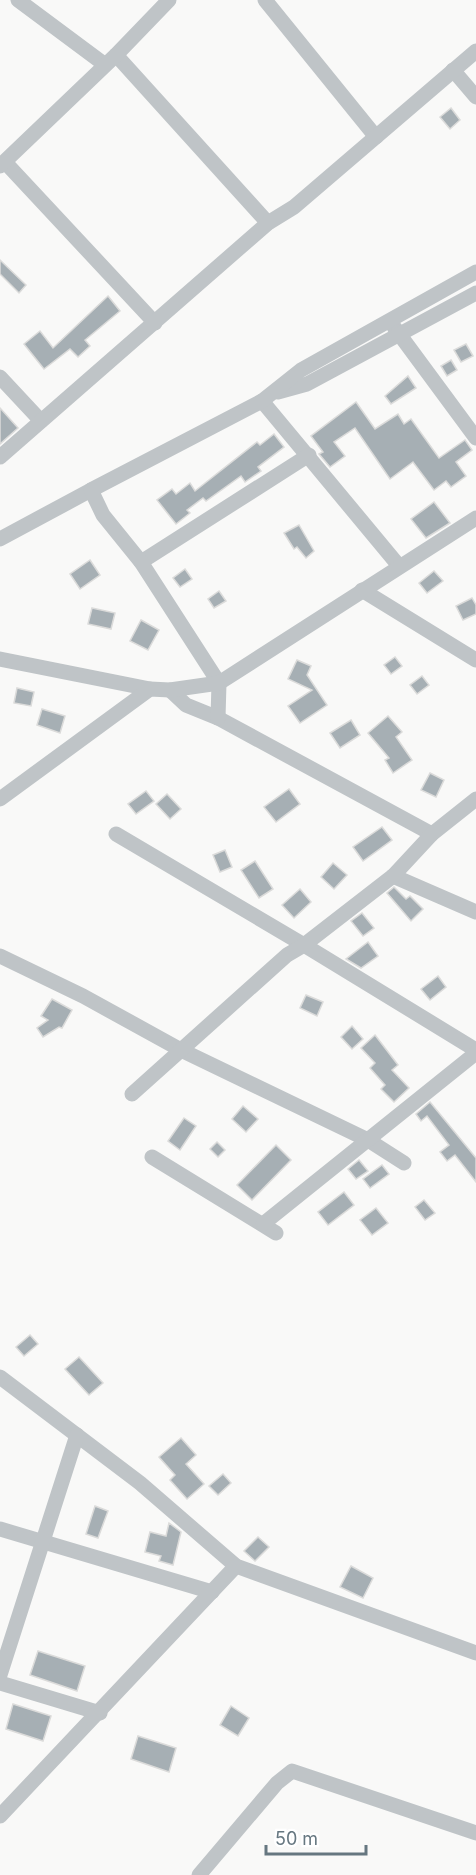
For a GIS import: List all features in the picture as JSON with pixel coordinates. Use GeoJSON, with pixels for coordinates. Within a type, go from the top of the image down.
{"type":"FeatureCollection","features":[{"type":"Feature","properties":{"kind":"street"},"geometry":{"type":"LineString","coordinates":[[18,0],[110,59],[268,223]]}},
{"type":"Feature","properties":{"kind":"street"},"geometry":{"type":"LineString","coordinates":[[265,0],[376,137]]}},
{"type":"Feature","properties":{"kind":"street"},"geometry":{"type":"LineString","coordinates":[[155,323],[3,164],[110,59],[165,1]]}},
{"type":"Feature","properties":{"kind":"street"},"geometry":{"type":"LineString","coordinates":[[0,457],[268,223],[294,207],[476,51]]}},
{"type":"Feature","properties":{"kind":"street"},"geometry":{"type":"LineString","coordinates":[[453,70],[476,97]]}},
{"type":"Feature","properties":{"kind":"street"},"geometry":{"type":"LineString","coordinates":[[267,397],[301,370],[476,272]]}},
{"type":"Feature","properties":{"kind":"street"},"geometry":{"type":"LineString","coordinates":[[0,539],[267,397],[308,384],[476,293]]}},
{"type":"Feature","properties":{"kind":"street"},"geometry":{"type":"LineString","coordinates":[[389,320],[476,438]]}},
{"type":"Feature","properties":{"kind":"street"},"geometry":{"type":"LineString","coordinates":[[0,377],[41,421]]}},
{"type":"Feature","properties":{"kind":"street"},"geometry":{"type":"LineString","coordinates":[[267,397],[309,455],[399,566]]}},
{"type":"Feature","properties":{"kind":"street"},"geometry":{"type":"LineString","coordinates":[[141,562],[309,455]]}},
{"type":"Feature","properties":{"kind":"street"},"geometry":{"type":"LineString","coordinates":[[91,490],[103,515],[141,562],[219,683],[218,718]]}},
{"type":"Feature","properties":{"kind":"street"},"geometry":{"type":"LineString","coordinates":[[0,659],[150,689],[170,690],[219,683],[476,518]]}},
{"type":"Feature","properties":{"kind":"street"},"geometry":{"type":"LineString","coordinates":[[362,590],[476,660]]}},
{"type":"Feature","properties":{"kind":"street"},"geometry":{"type":"LineString","coordinates":[[0,799],[150,689]]}},
{"type":"Feature","properties":{"kind":"street"},"geometry":{"type":"LineString","coordinates":[[170,690],[186,705],[218,718],[432,834]]}},
{"type":"Feature","properties":{"kind":"street"},"geometry":{"type":"LineString","coordinates":[[132,1094],[287,954],[304,945],[393,876],[432,834],[476,799]]}},
{"type":"Feature","properties":{"kind":"street"},"geometry":{"type":"LineString","coordinates":[[116,834],[304,945],[476,1052],[263,1224]]}},
{"type":"Feature","properties":{"kind":"street"},"geometry":{"type":"LineString","coordinates":[[393,876],[476,912]]}},
{"type":"Feature","properties":{"kind":"street"},"geometry":{"type":"LineString","coordinates":[[0,956],[83,996],[181,1050],[368,1140],[404,1163]]}},
{"type":"Feature","properties":{"kind":"street"},"geometry":{"type":"LineString","coordinates":[[152,1156],[276,1233]]}},
{"type":"Feature","properties":{"kind":"street"},"geometry":{"type":"LineString","coordinates":[[0,1377],[140,1483],[236,1566],[476,1653]]}},
{"type":"Feature","properties":{"kind":"street"},"geometry":{"type":"LineString","coordinates":[[0,1675],[77,1435]]}},
{"type":"Feature","properties":{"kind":"street"},"geometry":{"type":"LineString","coordinates":[[0,1529],[212,1592]]}},
{"type":"Feature","properties":{"kind":"street"},"geometry":{"type":"LineString","coordinates":[[0,1816],[100,1713],[236,1566]]}},
{"type":"Feature","properties":{"kind":"street"},"geometry":{"type":"LineString","coordinates":[[0,1683],[100,1713]]}},
{"type":"Feature","properties":{"kind":"street"},"geometry":{"type":"LineString","coordinates":[[199,1875],[277,1783],[292,1771],[476,1833]]}},
{"type":"Feature","properties":{"kind":"building"},"geometry":{"type":"Polygon","coordinates":[[[451,108],[460,120],[450,129],[440,117],[451,108]]]}},
{"type":"Feature","properties":{"kind":"building"},"geometry":{"type":"Polygon","coordinates":[[[0,260],[26,285],[19,293],[0,274],[0,260]]]}},
{"type":"Feature","properties":{"kind":"building"},"geometry":{"type":"Polygon","coordinates":[[[108,296],[120,311],[85,340],[90,346],[78,357],[70,349],[44,369],[24,344],[40,331],[53,348],[108,296]]]}},
{"type":"Feature","properties":{"kind":"building"},"geometry":{"type":"Polygon","coordinates":[[[466,344],[473,356],[461,362],[454,350],[466,344]]]}},
{"type":"Feature","properties":{"kind":"building"},"geometry":{"type":"Polygon","coordinates":[[[451,360],[457,370],[447,376],[441,366],[451,360]]]}},
{"type":"Feature","properties":{"kind":"building"},"geometry":{"type":"Polygon","coordinates":[[[408,376],[416,388],[391,404],[385,396],[408,376]]]}},
{"type":"Feature","properties":{"kind":"building"},"geometry":{"type":"Polygon","coordinates":[[[356,402],[375,429],[398,414],[404,424],[411,419],[439,458],[465,440],[472,450],[456,462],[466,476],[451,487],[446,481],[434,490],[413,462],[390,479],[355,428],[334,442],[345,456],[330,467],[319,454],[323,452],[311,436],[356,402]]]}},
{"type":"Feature","properties":{"kind":"building"},"geometry":{"type":"Polygon","coordinates":[[[0,408],[18,428],[0,444],[0,408]]]}},
{"type":"Feature","properties":{"kind":"building"},"geometry":{"type":"Polygon","coordinates":[[[274,434],[284,447],[258,467],[261,471],[245,482],[241,476],[206,501],[203,498],[187,510],[190,513],[176,524],[157,500],[172,489],[176,494],[190,483],[195,491],[257,442],[260,445],[274,434]]]}},
{"type":"Feature","properties":{"kind":"building"},"geometry":{"type":"Polygon","coordinates":[[[434,502],[450,523],[426,538],[411,519],[434,502]]]}},
{"type":"Feature","properties":{"kind":"building"},"geometry":{"type":"Polygon","coordinates":[[[299,525],[314,551],[306,558],[297,547],[294,549],[284,533],[299,525]]]}},
{"type":"Feature","properties":{"kind":"building"},"geometry":{"type":"Polygon","coordinates":[[[90,560],[100,575],[80,589],[70,574],[90,560]]]}},
{"type":"Feature","properties":{"kind":"building"},"geometry":{"type":"Polygon","coordinates":[[[185,569],[192,579],[180,587],[173,578],[185,569]]]}},
{"type":"Feature","properties":{"kind":"building"},"geometry":{"type":"Polygon","coordinates":[[[434,571],[443,581],[427,593],[419,583],[434,571]]]}},
{"type":"Feature","properties":{"kind":"building"},"geometry":{"type":"Polygon","coordinates":[[[219,591],[226,601],[214,608],[208,599],[219,591]]]}},
{"type":"Feature","properties":{"kind":"building"},"geometry":{"type":"Polygon","coordinates":[[[472,598],[476,605],[476,614],[463,620],[456,606],[472,598]]]}},
{"type":"Feature","properties":{"kind":"building"},"geometry":{"type":"Polygon","coordinates":[[[92,608],[115,613],[111,629],[88,624],[92,608]]]}},
{"type":"Feature","properties":{"kind":"building"},"geometry":{"type":"Polygon","coordinates":[[[141,620],[159,630],[148,650],[130,641],[141,620]]]}},
{"type":"Feature","properties":{"kind":"building"},"geometry":{"type":"Polygon","coordinates":[[[395,657],[402,666],[391,674],[384,665],[395,657]]]}},
{"type":"Feature","properties":{"kind":"building"},"geometry":{"type":"Polygon","coordinates":[[[297,660],[311,666],[307,675],[327,705],[300,723],[288,706],[312,690],[288,679],[297,660]]]}},
{"type":"Feature","properties":{"kind":"building"},"geometry":{"type":"Polygon","coordinates":[[[422,676],[429,685],[417,694],[410,685],[422,676]]]}},
{"type":"Feature","properties":{"kind":"building"},"geometry":{"type":"Polygon","coordinates":[[[17,688],[34,692],[31,706],[14,703],[17,688]]]}},
{"type":"Feature","properties":{"kind":"building"},"geometry":{"type":"Polygon","coordinates":[[[42,709],[65,716],[60,733],[37,725],[42,709]]]}},
{"type":"Feature","properties":{"kind":"building"},"geometry":{"type":"Polygon","coordinates":[[[388,716],[402,732],[396,737],[412,760],[393,773],[385,760],[389,758],[368,733],[388,716]]]}},
{"type":"Feature","properties":{"kind":"building"},"geometry":{"type":"Polygon","coordinates":[[[351,720],[360,735],[340,748],[330,733],[351,720]]]}},
{"type":"Feature","properties":{"kind":"building"},"geometry":{"type":"Polygon","coordinates":[[[430,773],[444,780],[436,797],[421,790],[430,773]]]}},
{"type":"Feature","properties":{"kind":"building"},"geometry":{"type":"Polygon","coordinates":[[[289,789],[300,804],[276,822],[264,807],[289,789]]]}},
{"type":"Feature","properties":{"kind":"building"},"geometry":{"type":"Polygon","coordinates":[[[146,791],[154,801],[136,814],[128,804],[146,791]]]}},
{"type":"Feature","properties":{"kind":"building"},"geometry":{"type":"Polygon","coordinates":[[[167,794],[181,809],[170,819],[156,804],[167,794]]]}},
{"type":"Feature","properties":{"kind":"building"},"geometry":{"type":"Polygon","coordinates":[[[382,827],[392,840],[363,861],[353,847],[382,827]]]}},
{"type":"Feature","properties":{"kind":"building"},"geometry":{"type":"Polygon","coordinates":[[[225,850],[232,867],[220,872],[213,855],[225,850]]]}},
{"type":"Feature","properties":{"kind":"building"},"geometry":{"type":"Polygon","coordinates":[[[255,861],[273,889],[259,898],[241,870],[255,861]]]}},
{"type":"Feature","properties":{"kind":"building"},"geometry":{"type":"Polygon","coordinates":[[[333,863],[347,875],[334,889],[321,877],[333,863]]]}},
{"type":"Feature","properties":{"kind":"building"},"geometry":{"type":"Polygon","coordinates":[[[394,887],[406,899],[410,896],[423,909],[411,921],[387,893],[394,887]]]}},
{"type":"Feature","properties":{"kind":"building"},"geometry":{"type":"Polygon","coordinates":[[[300,889],[311,902],[294,918],[282,905],[300,889]]]}},
{"type":"Feature","properties":{"kind":"building"},"geometry":{"type":"Polygon","coordinates":[[[362,913],[374,928],[363,936],[351,921],[362,913]]]}},
{"type":"Feature","properties":{"kind":"building"},"geometry":{"type":"Polygon","coordinates":[[[368,942],[378,956],[361,968],[346,959],[368,942]]]}},
{"type":"Feature","properties":{"kind":"building"},"geometry":{"type":"Polygon","coordinates":[[[438,976],[446,987],[430,1000],[421,989],[438,976]]]}},
{"type":"Feature","properties":{"kind":"building"},"geometry":{"type":"Polygon","coordinates":[[[306,995],[323,1002],[317,1016],[300,1008],[306,995]]]}},
{"type":"Feature","properties":{"kind":"building"},"geometry":{"type":"Polygon","coordinates":[[[52,999],[72,1010],[62,1028],[59,1027],[43,1037],[37,1028],[48,1020],[41,1016],[52,999]]]}},
{"type":"Feature","properties":{"kind":"building"},"geometry":{"type":"Polygon","coordinates":[[[352,1026],[363,1039],[352,1049],[341,1037],[352,1026]]]}},
{"type":"Feature","properties":{"kind":"building"},"geometry":{"type":"Polygon","coordinates":[[[375,1035],[398,1065],[392,1070],[409,1088],[394,1102],[381,1089],[385,1085],[370,1068],[375,1063],[361,1048],[375,1035]]]}},
{"type":"Feature","properties":{"kind":"building"},"geometry":{"type":"Polygon","coordinates":[[[430,1102],[476,1158],[476,1182],[455,1155],[447,1161],[440,1152],[449,1145],[427,1116],[421,1121],[416,1114],[430,1102]]]}},
{"type":"Feature","properties":{"kind":"building"},"geometry":{"type":"Polygon","coordinates":[[[243,1106],[258,1119],[246,1132],[232,1119],[243,1106]]]}},
{"type":"Feature","properties":{"kind":"building"},"geometry":{"type":"Polygon","coordinates":[[[184,1118],[196,1126],[180,1150],[168,1141],[184,1118]]]}},
{"type":"Feature","properties":{"kind":"building"},"geometry":{"type":"Polygon","coordinates":[[[217,1142],[225,1150],[218,1157],[210,1149],[217,1142]]]}},
{"type":"Feature","properties":{"kind":"building"},"geometry":{"type":"Polygon","coordinates":[[[276,1145],[291,1160],[252,1200],[237,1185],[276,1145]]]}},
{"type":"Feature","properties":{"kind":"building"},"geometry":{"type":"Polygon","coordinates":[[[359,1160],[368,1171],[356,1179],[348,1169],[359,1160]]]}},
{"type":"Feature","properties":{"kind":"building"},"geometry":{"type":"Polygon","coordinates":[[[382,1165],[389,1174],[370,1188],[363,1179],[382,1165]]]}},
{"type":"Feature","properties":{"kind":"building"},"geometry":{"type":"Polygon","coordinates":[[[344,1192],[354,1205],[328,1225],[318,1212],[344,1192]]]}},
{"type":"Feature","properties":{"kind":"building"},"geometry":{"type":"Polygon","coordinates":[[[424,1200],[435,1213],[425,1220],[415,1207],[424,1200]]]}},
{"type":"Feature","properties":{"kind":"building"},"geometry":{"type":"Polygon","coordinates":[[[376,1208],[388,1223],[372,1235],[360,1220],[376,1208]]]}},
{"type":"Feature","properties":{"kind":"building"},"geometry":{"type":"Polygon","coordinates":[[[30,1335],[38,1344],[24,1356],[16,1347],[30,1335]]]}},
{"type":"Feature","properties":{"kind":"building"},"geometry":{"type":"Polygon","coordinates":[[[79,1357],[103,1383],[89,1395],[65,1369],[79,1357]]]}},
{"type":"Feature","properties":{"kind":"building"},"geometry":{"type":"Polygon","coordinates":[[[181,1438],[196,1455],[186,1464],[204,1484],[187,1499],[170,1480],[175,1475],[159,1457],[181,1438]]]}},
{"type":"Feature","properties":{"kind":"building"},"geometry":{"type":"Polygon","coordinates":[[[223,1474],[231,1483],[218,1495],[209,1486],[223,1474]]]}},
{"type":"Feature","properties":{"kind":"building"},"geometry":{"type":"Polygon","coordinates":[[[95,1506],[108,1511],[98,1538],[86,1534],[95,1506]]]}},
{"type":"Feature","properties":{"kind":"building"},"geometry":{"type":"Polygon","coordinates":[[[169,1523],[181,1532],[173,1565],[159,1561],[161,1556],[145,1552],[150,1532],[166,1536],[169,1523]]]}},
{"type":"Feature","properties":{"kind":"building"},"geometry":{"type":"Polygon","coordinates":[[[258,1537],[269,1547],[255,1561],[244,1551],[258,1537]]]}},
{"type":"Feature","properties":{"kind":"building"},"geometry":{"type":"Polygon","coordinates":[[[351,1566],[373,1578],[363,1598],[340,1587],[351,1566]]]}},
{"type":"Feature","properties":{"kind":"building"},"geometry":{"type":"Polygon","coordinates":[[[38,1651],[85,1666],[77,1691],[30,1675],[38,1651]]]}},
{"type":"Feature","properties":{"kind":"building"},"geometry":{"type":"Polygon","coordinates":[[[13,1704],[51,1716],[43,1741],[6,1729],[13,1704]]]}},
{"type":"Feature","properties":{"kind":"building"},"geometry":{"type":"Polygon","coordinates":[[[231,1706],[249,1718],[238,1736],[220,1725],[231,1706]]]}},
{"type":"Feature","properties":{"kind":"building"},"geometry":{"type":"Polygon","coordinates":[[[138,1736],[176,1748],[169,1772],[131,1759],[138,1736]]]}}]}
